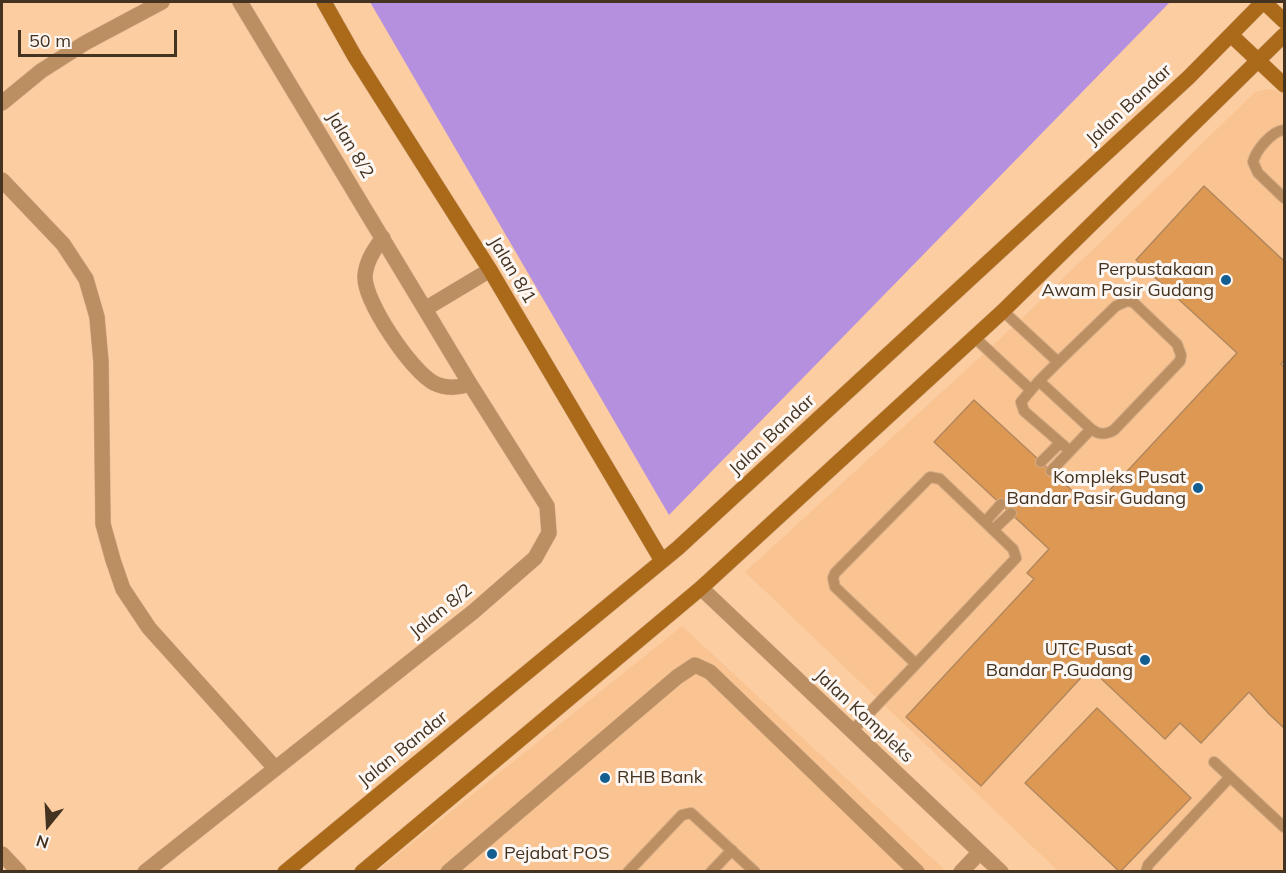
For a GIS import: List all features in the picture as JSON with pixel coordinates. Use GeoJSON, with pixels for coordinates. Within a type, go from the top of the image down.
{"type":"FeatureCollection","features":[{"type":"Feature","properties":{"kind":"main road","name":"Jalan 8/1"},"geometry":{"type":"LineString","coordinates":[[324,2],[355,57],[490,270],[662,561]]}},
{"type":"Feature","properties":{"kind":"main road"},"geometry":{"type":"LineString","coordinates":[[1263,2],[1284,21]]}},
{"type":"Feature","properties":{"kind":"main road","name":"Jalan Bandar"},"geometry":{"type":"LineString","coordinates":[[285,872],[662,561],[1189,77],[1263,2]]}},
{"type":"Feature","properties":{"kind":"main road"},"geometry":{"type":"LineString","coordinates":[[1230,35],[1284,85]]}},
{"type":"Feature","properties":{"kind":"main road"},"geometry":{"type":"LineString","coordinates":[[362,872],[701,588],[1003,311],[1284,35]]}},
{"type":"Feature","properties":{"kind":"street"},"geometry":{"type":"LineString","coordinates":[[2,103],[41,71],[85,43],[162,2]]}},
{"type":"Feature","properties":{"kind":"street","name":"Jalan 8/2"},"geometry":{"type":"LineString","coordinates":[[145,872],[473,612],[535,558],[549,533],[547,506],[470,384],[240,2]]}},
{"type":"Feature","properties":{"kind":"street"},"geometry":{"type":"LineString","coordinates":[[2,180],[63,244],[86,279],[97,317],[101,362],[103,524],[112,560],[123,589],[149,628],[275,768]]}},
{"type":"Feature","properties":{"kind":"street"},"geometry":{"type":"LineString","coordinates":[[383,238],[372,252],[366,269],[366,288],[373,304],[408,360],[428,379],[440,386],[450,388],[470,384]]}},
{"type":"Feature","properties":{"kind":"street"},"geometry":{"type":"LineString","coordinates":[[425,309],[490,270]]}},
{"type":"Feature","properties":{"kind":"street","name":"Jalan Kompleks"},"geometry":{"type":"LineString","coordinates":[[701,588],[1001,872]]}},
{"type":"Feature","properties":{"kind":"street"},"geometry":{"type":"LineString","coordinates":[[448,872],[677,677],[695,665],[710,672],[917,872]]}},
{"type":"Feature","properties":{"kind":"street"},"geometry":{"type":"LineString","coordinates":[[961,872],[980,852]]}},
{"type":"Feature","properties":{"kind":"street"},"geometry":{"type":"LineString","coordinates":[[2,854],[19,872]]}},
{"type":"Feature","properties":{"kind":"lane"},"geometry":{"type":"LineString","coordinates":[[1284,130],[1275,133],[1257,151],[1254,162],[1258,173],[1284,198]]}},
{"type":"Feature","properties":{"kind":"lane"},"geometry":{"type":"LineString","coordinates":[[974,337],[1035,385],[1091,429],[1103,434],[1114,429],[1177,366],[1180,361],[1180,348],[1138,306],[1127,301],[1116,306],[1035,385],[1022,402],[1024,411],[1070,451]]}},
{"type":"Feature","properties":{"kind":"lane"},"geometry":{"type":"LineString","coordinates":[[1003,311],[1059,362]]}},
{"type":"Feature","properties":{"kind":"lane"},"geometry":{"type":"LineString","coordinates":[[1051,471],[1091,429]]}},
{"type":"Feature","properties":{"kind":"lane"},"geometry":{"type":"LineString","coordinates":[[1041,462],[1060,443]]}},
{"type":"Feature","properties":{"kind":"lane"},"geometry":{"type":"LineString","coordinates":[[852,731],[916,664],[1016,558],[1013,549],[940,479],[930,477],[833,578],[836,587],[916,664]]}},
{"type":"Feature","properties":{"kind":"lane"},"geometry":{"type":"LineString","coordinates":[[985,522],[1002,504]]}},
{"type":"Feature","properties":{"kind":"lane"},"geometry":{"type":"LineString","coordinates":[[993,530],[1011,513]]}},
{"type":"Feature","properties":{"kind":"lane"},"geometry":{"type":"LineString","coordinates":[[1214,762],[1284,827]]}},
{"type":"Feature","properties":{"kind":"lane"},"geometry":{"type":"LineString","coordinates":[[1146,872],[1148,865],[1230,777]]}},
{"type":"Feature","properties":{"kind":"lane"},"geometry":{"type":"LineString","coordinates":[[628,872],[686,813],[695,815],[755,872]]}},
{"type":"Feature","properties":{"kind":"lane"},"geometry":{"type":"LineString","coordinates":[[711,872],[732,850]]}},
{"type":"Feature","properties":{"kind":"shaded area"},"geometry":{"type":"Polygon","coordinates":[[[370,2],[1170,2],[669,515],[370,2]]]}},
{"type":"Feature","properties":{"kind":"shaded area"},"geometry":{"type":"Polygon","coordinates":[[[1269,89],[1284,92],[1284,871],[1058,871],[745,572],[1016,324],[1255,92],[1269,89]]]}},
{"type":"Feature","properties":{"kind":"shaded area"},"geometry":{"type":"Polygon","coordinates":[[[682,626],[946,871],[376,872],[682,626]]]}},
{"type":"Feature","properties":{"kind":"building","name":"Kompleks Pusat Bandar Pasir Gudang"},"geometry":{"type":"Polygon","coordinates":[[[1204,186],[1284,261],[1284,360],[1281,364],[1284,367],[1284,728],[1249,692],[1201,743],[1180,723],[1165,739],[1090,668],[981,786],[906,717],[1034,579],[1027,573],[1049,549],[934,442],[974,400],[1092,509],[1237,353],[1136,260],[1204,186]]]}},
{"type":"Feature","properties":{"kind":"building"},"geometry":{"type":"Polygon","coordinates":[[[1097,708],[1191,798],[1120,872],[1025,783],[1097,708]]]}},
{"type":"Feature","properties":{"kind":"place","name":"Perpustakaan Awam Pasir Gudang"},"geometry":{"type":"Point","coordinates":[1226,280]}},
{"type":"Feature","properties":{"kind":"place","name":"Kompleks Pusat Bandar Pasir Gudang"},"geometry":{"type":"Point","coordinates":[1198,488]}},
{"type":"Feature","properties":{"kind":"place","name":"UTC Pusat Bandar P.Gudang"},"geometry":{"type":"Point","coordinates":[1145,660]}},
{"type":"Feature","properties":{"kind":"place","name":"RHB Bank"},"geometry":{"type":"Point","coordinates":[605,778]}},
{"type":"Feature","properties":{"kind":"place","name":"Pejabat POS"},"geometry":{"type":"Point","coordinates":[492,854]}}]}
